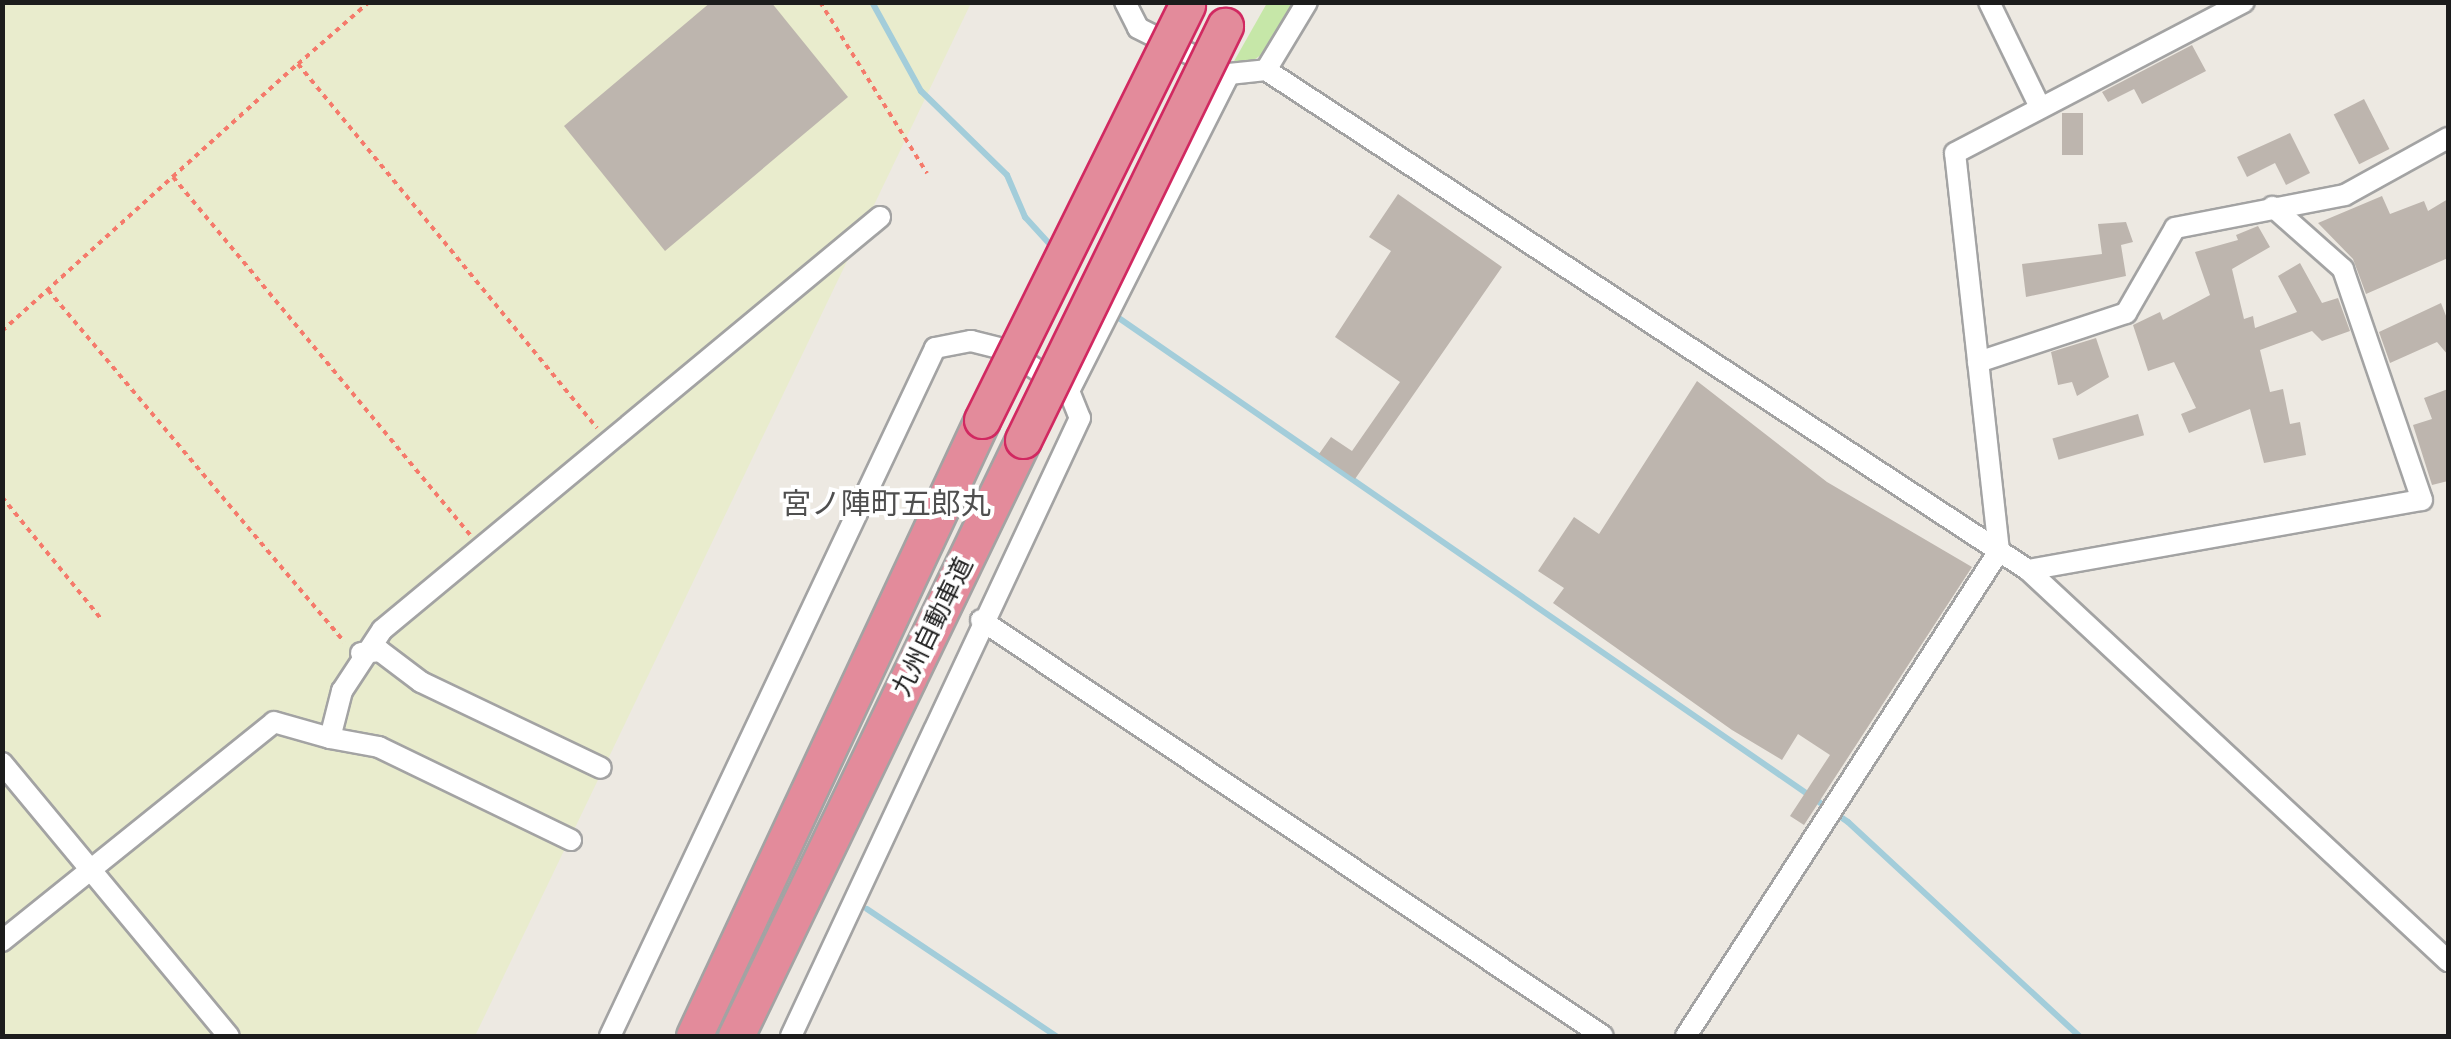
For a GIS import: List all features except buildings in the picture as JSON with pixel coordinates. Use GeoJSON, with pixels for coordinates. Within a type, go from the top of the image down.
{"type":"FeatureCollection","features":[{"type":"Feature","properties":{"kind":"highway","name":"九州自動車道"},"geometry":{"type":"LineString","coordinates":[[694,1036],[982,420],[1187,4]]}},
{"type":"Feature","properties":{"kind":"highway","name":"九州自動車道"},"geometry":{"type":"LineString","coordinates":[[736,1036],[1232,14]]}},
{"type":"Feature","properties":{"kind":"street"},"geometry":{"type":"LineString","coordinates":[[1125,2],[1138,28],[1229,74],[1266,70],[2028,570],[2448,962]]}},
{"type":"Feature","properties":{"kind":"street"},"geometry":{"type":"LineString","coordinates":[[1266,70],[1307,2]]}},
{"type":"Feature","properties":{"kind":"street"},"geometry":{"type":"LineString","coordinates":[[1989,2],[2039,105]]}},
{"type":"Feature","properties":{"kind":"street"},"geometry":{"type":"LineString","coordinates":[[1686,1036],[1999,552],[1956,153],[2039,105],[2244,2]]}},
{"type":"Feature","properties":{"kind":"street"},"geometry":{"type":"LineString","coordinates":[[1070,392],[1229,74]]}},
{"type":"Feature","properties":{"kind":"street"},"geometry":{"type":"LineString","coordinates":[[1978,362],[2112,323],[2137,303],[2175,228],[2346,195],[2448,138]]}},
{"type":"Feature","properties":{"kind":"street"},"geometry":{"type":"LineString","coordinates":[[2028,570],[2422,500],[2343,269],[2273,207]]}},
{"type":"Feature","properties":{"kind":"street"},"geometry":{"type":"LineString","coordinates":[[330,738],[342,691],[361,653],[480,548],[880,217]]}},
{"type":"Feature","properties":{"kind":"street"},"geometry":{"type":"LineString","coordinates":[[610,1036],[935,348],[971,341],[1007,350],[1070,392],[1080,418],[981,620],[791,1036]]}},
{"type":"Feature","properties":{"kind":"street"},"geometry":{"type":"LineString","coordinates":[[981,620],[1603,1036]]}},
{"type":"Feature","properties":{"kind":"street"},"geometry":{"type":"LineString","coordinates":[[361,653],[380,651],[421,682],[602,768]]}},
{"type":"Feature","properties":{"kind":"street"},"geometry":{"type":"LineString","coordinates":[[2,941],[274,722],[379,747],[571,840]]}},
{"type":"Feature","properties":{"kind":"street"},"geometry":{"type":"LineString","coordinates":[[2,764],[229,1036]]}},
{"type":"Feature","properties":{"kind":"path"},"geometry":{"type":"LineString","coordinates":[[2,331],[369,2]]}},
{"type":"Feature","properties":{"kind":"path"},"geometry":{"type":"LineString","coordinates":[[820,2],[927,173]]}},
{"type":"Feature","properties":{"kind":"path"},"geometry":{"type":"LineString","coordinates":[[298,64],[608,442]]}},
{"type":"Feature","properties":{"kind":"path"},"geometry":{"type":"LineString","coordinates":[[172,177],[480,548]]}},
{"type":"Feature","properties":{"kind":"path"},"geometry":{"type":"LineString","coordinates":[[48,290],[336,637],[361,653]]}},
{"type":"Feature","properties":{"kind":"path"},"geometry":{"type":"LineString","coordinates":[[2,498],[101,619]]}},
{"type":"Feature","properties":{"kind":"green space"},"geometry":{"type":"Polygon","coordinates":[[[2,3],[971,3],[475,1036],[3,1036],[2,3]]]}},
{"type":"Feature","properties":{"kind":"green space"},"geometry":{"type":"Polygon","coordinates":[[[1267,3],[1295,3],[1268,50],[1251,62],[1233,63],[1267,3]]]}},
{"type":"Feature","properties":{"kind":"waterway"},"geometry":{"type":"LineString","coordinates":[[872,2],[921,91],[1007,175],[1025,217],[1054,249]]}},
{"type":"Feature","properties":{"kind":"waterway"},"geometry":{"type":"LineString","coordinates":[[1113,314],[1848,822],[2079,1036]]}},
{"type":"Feature","properties":{"kind":"waterway"},"geometry":{"type":"LineString","coordinates":[[867,909],[1056,1036]]}},
{"type":"Feature","properties":{"kind":"district","name":"宮ノ陣町五郎丸"},"geometry":{"type":"Point","coordinates":[886,504]}}]}
